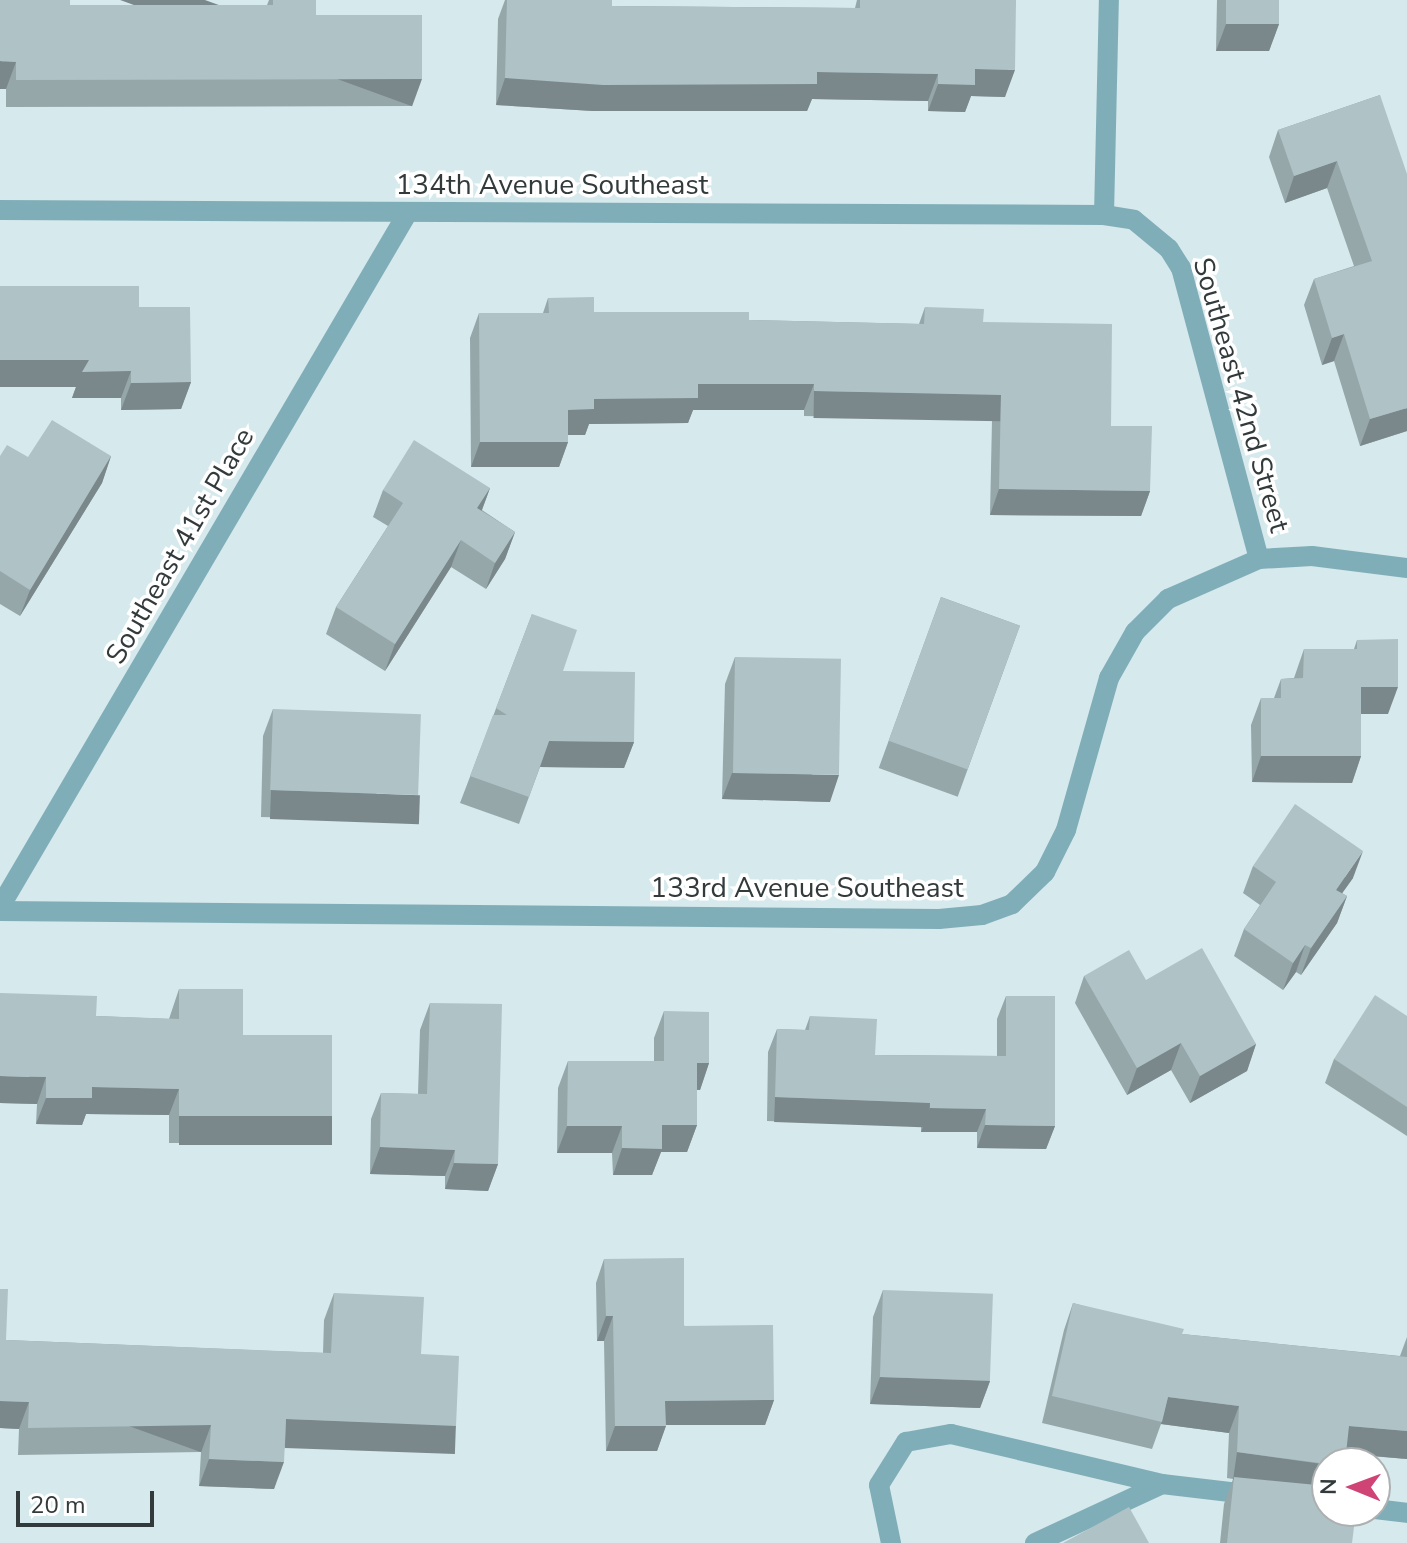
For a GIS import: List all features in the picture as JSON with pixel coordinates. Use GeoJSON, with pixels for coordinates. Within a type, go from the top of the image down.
{"type":"FeatureCollection","features":[{"type":"Feature","properties":{"kind":"street"},"geometry":{"type":"LineString","coordinates":[[1104,215],[1109,0]]}},
{"type":"Feature","properties":{"kind":"street","name":"134th Avenue Southeast"},"geometry":{"type":"LineString","coordinates":[[0,210],[1104,215]]}},
{"type":"Feature","properties":{"kind":"street","name":"Southeast 41st Place"},"geometry":{"type":"LineString","coordinates":[[0,909],[408,212]]}},
{"type":"Feature","properties":{"kind":"street","name":"Southeast 42nd Street"},"geometry":{"type":"LineString","coordinates":[[1104,215],[1134,220],[1169,249],[1181,268],[1259,559]]}},
{"type":"Feature","properties":{"kind":"street","name":"133rd Avenue Southeast"},"geometry":{"type":"LineString","coordinates":[[0,909],[923,919],[982,915],[1012,904],[1045,872],[1066,830],[1109,678],[1135,632],[1168,599],[1259,559],[1312,556],[1407,568]]}},
{"type":"Feature","properties":{"kind":"street"},"geometry":{"type":"LineString","coordinates":[[891,1543],[879,1485],[906,1442],[951,1434],[1162,1484],[1282,1498]]}},
{"type":"Feature","properties":{"kind":"street"},"geometry":{"type":"LineString","coordinates":[[1035,1543],[1162,1484]]}},
{"type":"Feature","properties":{"kind":"building"},"geometry":{"type":"Polygon","coordinates":[[[0,0],[70,0],[70,5],[273,5],[273,0],[316,0],[316,15],[422,15],[422,79],[16,80],[16,62],[0,61],[0,0]]]}},
{"type":"Feature","properties":{"kind":"building"},"geometry":{"type":"Polygon","coordinates":[[[507,0],[612,0],[612,6],[860,8],[860,0],[1016,0],[1015,70],[975,69],[975,85],[938,84],[938,74],[817,72],[817,84],[603,85],[505,78],[507,0]]]}},
{"type":"Feature","properties":{"kind":"building"},"geometry":{"type":"Polygon","coordinates":[[[1226,0],[1279,0],[1279,24],[1226,24],[1226,0]]]}},
{"type":"Feature","properties":{"kind":"building"},"geometry":{"type":"Polygon","coordinates":[[[1380,95],[1407,174],[1407,408],[1370,419],[1344,334],[1332,338],[1314,279],[1372,261],[1337,161],[1294,176],[1278,130],[1380,95]]]}},
{"type":"Feature","properties":{"kind":"building"},"geometry":{"type":"Polygon","coordinates":[[[0,286],[139,286],[139,307],[190,307],[191,382],[131,383],[131,371],[82,372],[89,360],[0,360],[0,286]]]}},
{"type":"Feature","properties":{"kind":"building"},"geometry":{"type":"Polygon","coordinates":[[[594,297],[594,312],[749,312],[749,320],[924,324],[925,307],[984,309],[983,322],[1112,324],[1111,426],[1152,426],[1150,491],[999,489],[1001,395],[814,391],[814,384],[698,384],[698,398],[594,399],[594,409],[568,410],[568,442],[480,442],[479,313],[549,313],[548,298],[594,297]]]}},
{"type":"Feature","properties":{"kind":"building"},"geometry":{"type":"Polygon","coordinates":[[[52,420],[111,456],[30,590],[0,571],[0,456],[7,445],[28,457],[52,420]]]}},
{"type":"Feature","properties":{"kind":"building"},"geometry":{"type":"Polygon","coordinates":[[[414,440],[490,488],[477,508],[515,532],[495,563],[461,540],[395,644],[336,607],[403,503],[383,490],[414,440]]]}},
{"type":"Feature","properties":{"kind":"building"},"geometry":{"type":"Polygon","coordinates":[[[941,597],[1020,626],[968,770],[889,741],[941,597]]]}},
{"type":"Feature","properties":{"kind":"building"},"geometry":{"type":"Polygon","coordinates":[[[532,614],[577,630],[563,671],[635,672],[634,742],[549,741],[529,797],[470,776],[493,715],[507,715],[496,708],[532,614]]]}},
{"type":"Feature","properties":{"kind":"building"},"geometry":{"type":"Polygon","coordinates":[[[1398,639],[1398,687],[1361,687],[1361,756],[1261,756],[1261,698],[1281,698],[1281,679],[1303,678],[1304,649],[1357,649],[1357,640],[1398,639]]]}},
{"type":"Feature","properties":{"kind":"building"},"geometry":{"type":"Polygon","coordinates":[[[735,657],[841,659],[839,775],[733,773],[735,657]]]}},
{"type":"Feature","properties":{"kind":"building"},"geometry":{"type":"Polygon","coordinates":[[[273,709],[421,714],[418,795],[270,790],[273,709]]]}},
{"type":"Feature","properties":{"kind":"building"},"geometry":{"type":"Polygon","coordinates":[[[1295,804],[1363,851],[1336,890],[1347,896],[1311,948],[1305,945],[1293,963],[1244,929],[1276,882],[1253,866],[1295,804]]]}},
{"type":"Feature","properties":{"kind":"building"},"geometry":{"type":"Polygon","coordinates":[[[1202,948],[1256,1044],[1200,1076],[1181,1043],[1137,1068],[1084,976],[1129,950],[1146,980],[1202,948]]]}},
{"type":"Feature","properties":{"kind":"building"},"geometry":{"type":"Polygon","coordinates":[[[179,989],[243,989],[243,1035],[332,1035],[332,1116],[179,1116],[179,1089],[92,1087],[92,1098],[46,1098],[46,1077],[0,1076],[0,993],[97,996],[96,1016],[179,1019],[179,989]]]}},
{"type":"Feature","properties":{"kind":"building"},"geometry":{"type":"Polygon","coordinates":[[[1375,995],[1407,1016],[1407,1107],[1334,1059],[1375,995]]]}},
{"type":"Feature","properties":{"kind":"building"},"geometry":{"type":"Polygon","coordinates":[[[1006,996],[1055,996],[1055,1126],[985,1125],[986,1109],[930,1108],[930,1103],[775,1097],[777,1029],[809,1030],[810,1016],[877,1019],[875,1055],[1006,1056],[1006,996]]]}},
{"type":"Feature","properties":{"kind":"building"},"geometry":{"type":"Polygon","coordinates":[[[430,1003],[502,1004],[498,1164],[454,1163],[455,1150],[380,1147],[381,1093],[427,1094],[430,1003]]]}},
{"type":"Feature","properties":{"kind":"building"},"geometry":{"type":"Polygon","coordinates":[[[664,1011],[709,1012],[709,1063],[697,1063],[697,1125],[662,1125],[662,1149],[622,1148],[622,1126],[567,1126],[568,1061],[664,1061],[664,1011]]]}},
{"type":"Feature","properties":{"kind":"building"},"geometry":{"type":"Polygon","coordinates":[[[684,1258],[684,1326],[773,1325],[774,1400],[665,1401],[666,1426],[615,1426],[613,1316],[606,1316],[604,1259],[684,1258]]]}},
{"type":"Feature","properties":{"kind":"building"},"geometry":{"type":"Polygon","coordinates":[[[0,1289],[8,1289],[6,1340],[331,1353],[334,1293],[424,1297],[421,1354],[459,1356],[456,1426],[286,1419],[284,1462],[209,1459],[211,1425],[28,1428],[29,1402],[0,1401],[0,1289]]]}},
{"type":"Feature","properties":{"kind":"building"},"geometry":{"type":"Polygon","coordinates":[[[883,1290],[993,1294],[990,1381],[880,1377],[883,1290]]]}},
{"type":"Feature","properties":{"kind":"building"},"geometry":{"type":"Polygon","coordinates":[[[1073,1303],[1184,1329],[1182,1334],[1407,1357],[1407,1431],[1349,1426],[1347,1447],[1311,1447],[1311,1462],[1237,1452],[1239,1406],[1168,1397],[1162,1422],[1052,1396],[1073,1303]]]}},
{"type":"Feature","properties":{"kind":"building"},"geometry":{"type":"Polygon","coordinates":[[[1234,1477],[1311,1484],[1311,1527],[1354,1527],[1352,1543],[1227,1543],[1234,1477]]]}},
{"type":"Feature","properties":{"kind":"building"},"geometry":{"type":"Polygon","coordinates":[[[1129,1507],[1149,1543],[1063,1543],[1129,1507]]]}}]}
